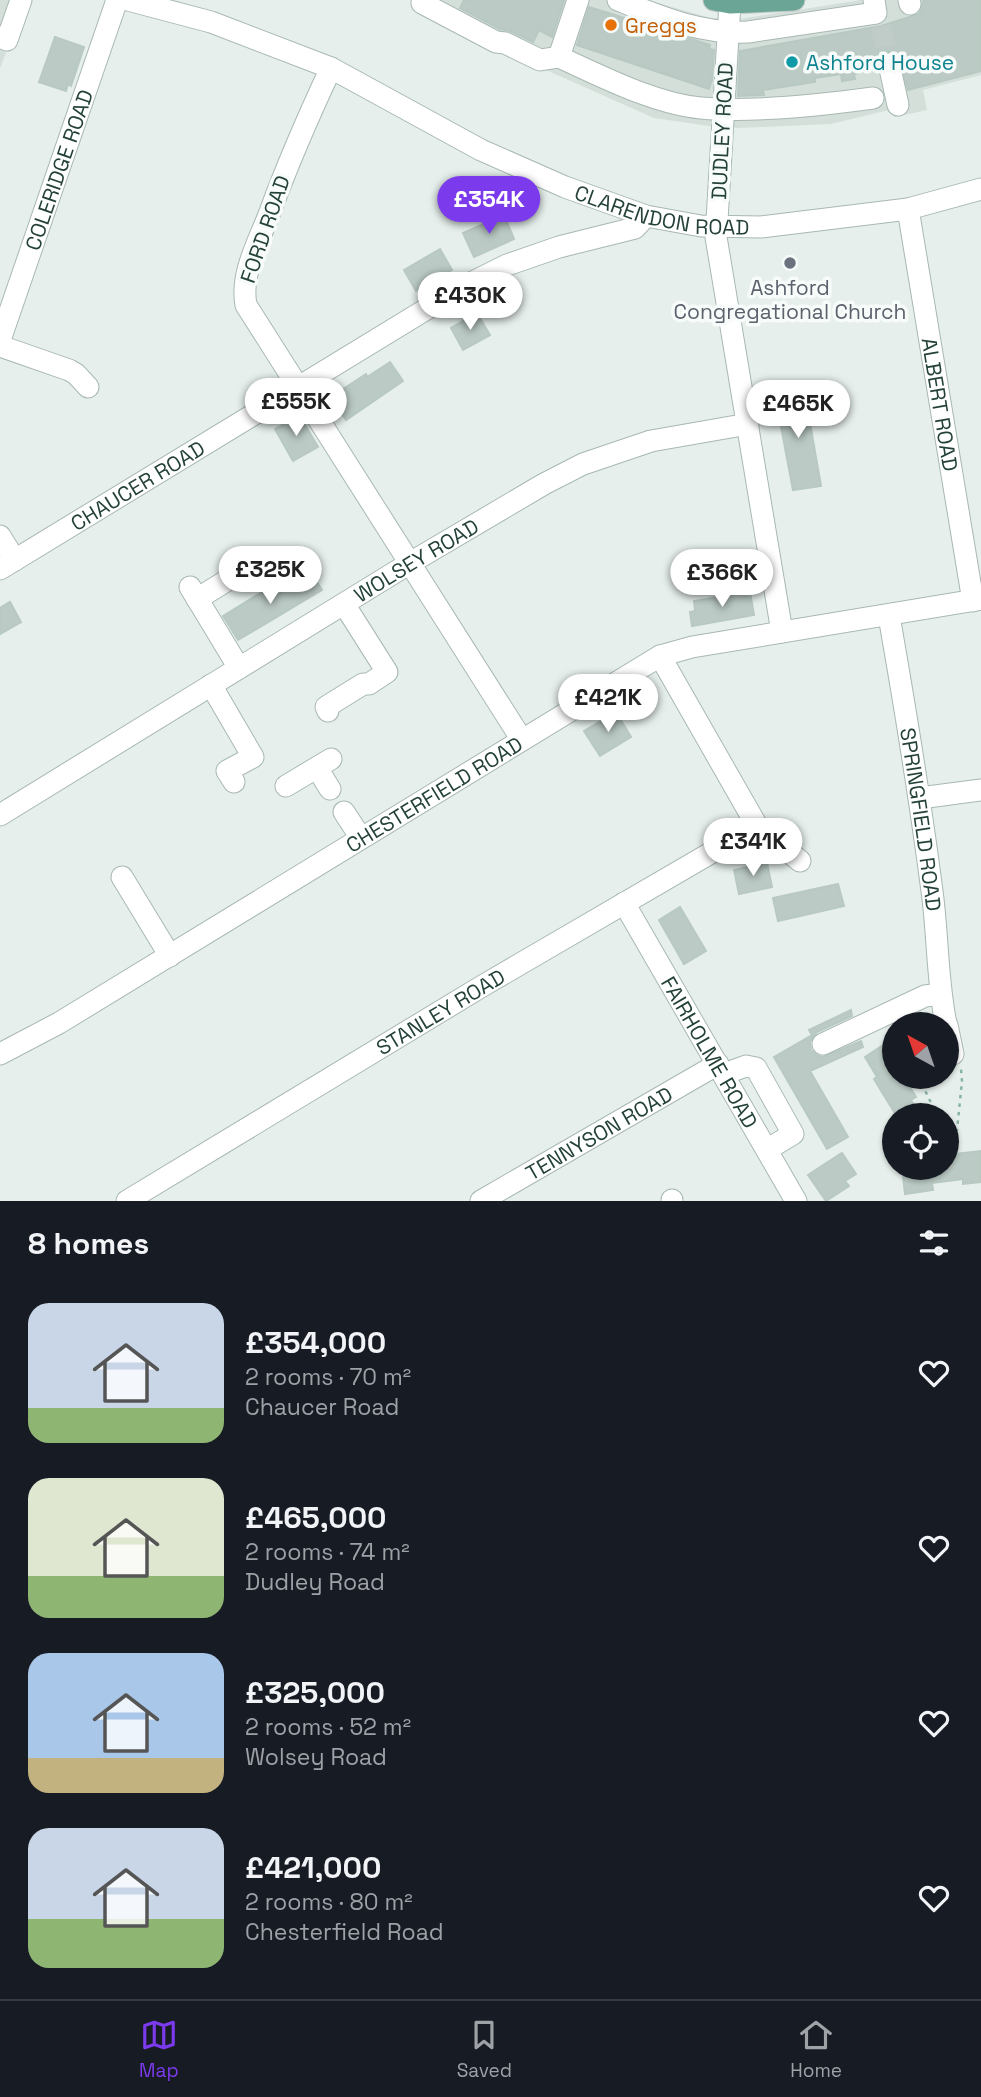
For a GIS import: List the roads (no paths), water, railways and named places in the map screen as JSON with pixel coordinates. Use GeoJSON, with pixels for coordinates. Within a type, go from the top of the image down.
{"type":"FeatureCollection","features":[{"type":"Feature","properties":{"kind":"main road"},"geometry":{"type":"LineString","coordinates":[[722,1],[794,0]]}},
{"type":"Feature","properties":{"kind":"street"},"geometry":{"type":"LineString","coordinates":[[0,37],[7,40],[21,0]]}},
{"type":"Feature","properties":{"kind":"street","name":"COLERIDGE ROAD"},"geometry":{"type":"LineString","coordinates":[[0,341],[117,0]]}},
{"type":"Feature","properties":{"kind":"street","name":"CLARENDON ROAD"},"geometry":{"type":"LineString","coordinates":[[128,0],[211,22],[331,68],[481,150],[565,187],[646,216],[701,226],[761,227],[908,209],[981,189]]}},
{"type":"Feature","properties":{"kind":"street"},"geometry":{"type":"LineString","coordinates":[[424,0],[422,3],[496,42],[505,43],[540,60],[559,57],[641,94],[699,108],[836,103],[873,98]]}},
{"type":"Feature","properties":{"kind":"street"},"geometry":{"type":"LineString","coordinates":[[559,57],[578,0]]}},
{"type":"Feature","properties":{"kind":"street"},"geometry":{"type":"LineString","coordinates":[[618,0],[680,24],[728,33],[877,13]]}},
{"type":"Feature","properties":{"kind":"street","name":"DUDLEY ROAD"},"geometry":{"type":"LineString","coordinates":[[722,1],[728,33],[716,237],[782,632]]}},
{"type":"Feature","properties":{"kind":"street"},"geometry":{"type":"LineString","coordinates":[[889,64],[898,104]]}},
{"type":"Feature","properties":{"kind":"street","name":"FORD ROAD"},"geometry":{"type":"LineString","coordinates":[[331,68],[298,138],[248,268],[243,292],[246,305],[522,740]]}},
{"type":"Feature","properties":{"kind":"street","name":"ALBERT ROAD"},"geometry":{"type":"LineString","coordinates":[[908,209],[977,600]]}},
{"type":"Feature","properties":{"kind":"street","name":"CHAUCER ROAD"},"geometry":{"type":"LineString","coordinates":[[7,565],[461,288],[507,265],[559,247],[635,228],[646,216]]}},
{"type":"Feature","properties":{"kind":"street"},"geometry":{"type":"LineString","coordinates":[[0,346],[69,370],[88,387]]}},
{"type":"Feature","properties":{"kind":"street","name":"WOLSEY ROAD"},"geometry":{"type":"LineString","coordinates":[[0,815],[410,563],[544,484],[583,464],[651,441],[748,424]]}},
{"type":"Feature","properties":{"kind":"street"},"geometry":{"type":"LineString","coordinates":[[0,536],[7,565]]}},
{"type":"Feature","properties":{"kind":"street"},"geometry":{"type":"LineString","coordinates":[[239,668],[194,593],[247,568]]}},
{"type":"Feature","properties":{"kind":"street","name":"CHESTERFIELD ROAD"},"geometry":{"type":"LineString","coordinates":[[0,1054],[59,1023],[660,656],[692,647],[977,600]]}},
{"type":"Feature","properties":{"kind":"street"},"geometry":{"type":"LineString","coordinates":[[328,711],[326,707],[387,673],[344,604]]}},
{"type":"Feature","properties":{"kind":"street","name":"SPRINGFIELD ROAD"},"geometry":{"type":"LineString","coordinates":[[889,616],[920,799],[938,936],[940,994],[944,1012]]}},
{"type":"Feature","properties":{"kind":"street"},"geometry":{"type":"LineString","coordinates":[[660,656],[757,826],[800,861]]}},
{"type":"Feature","properties":{"kind":"street"},"geometry":{"type":"LineString","coordinates":[[211,685],[253,757],[227,771],[234,782]]}},
{"type":"Feature","properties":{"kind":"street"},"geometry":{"type":"LineString","coordinates":[[286,786],[324,763],[330,789]]}},
{"type":"Feature","properties":{"kind":"street"},"geometry":{"type":"LineString","coordinates":[[920,799],[981,790]]}},
{"type":"Feature","properties":{"kind":"street"},"geometry":{"type":"LineString","coordinates":[[344,812],[361,838]]}},
{"type":"Feature","properties":{"kind":"street","name":"STANLEY ROAD"},"geometry":{"type":"LineString","coordinates":[[127,1201],[484,985],[757,826]]}},
{"type":"Feature","properties":{"kind":"street"},"geometry":{"type":"LineString","coordinates":[[120,878],[170,956]]}},
{"type":"Feature","properties":{"kind":"street","name":"FAIRHOLME ROAD"},"geometry":{"type":"LineString","coordinates":[[624,903],[796,1201]]}},
{"type":"Feature","properties":{"kind":"street"},"geometry":{"type":"LineString","coordinates":[[823,1044],[925,996],[940,994]]}},
{"type":"Feature","properties":{"kind":"street"},"geometry":{"type":"LineString","coordinates":[[721,1069],[746,1066],[756,1068],[793,1135],[768,1149]]}},
{"type":"Feature","properties":{"kind":"street","name":"TENNYSON ROAD"},"geometry":{"type":"LineString","coordinates":[[481,1201],[721,1069]]}},
{"type":"Feature","properties":{"kind":"tunnel"},"geometry":{"type":"LineString","coordinates":[[881,26],[889,64]]}},
{"type":"Feature","properties":{"kind":"place","name":"Greggs"},"geometry":{"type":"Point","coordinates":[611,25]}},
{"type":"Feature","properties":{"kind":"place","name":"Ashford House"},"geometry":{"type":"Point","coordinates":[792,62]}},
{"type":"Feature","properties":{"kind":"place","name":"Ashford Congregational Church"},"geometry":{"type":"Point","coordinates":[790,263]}}]}
